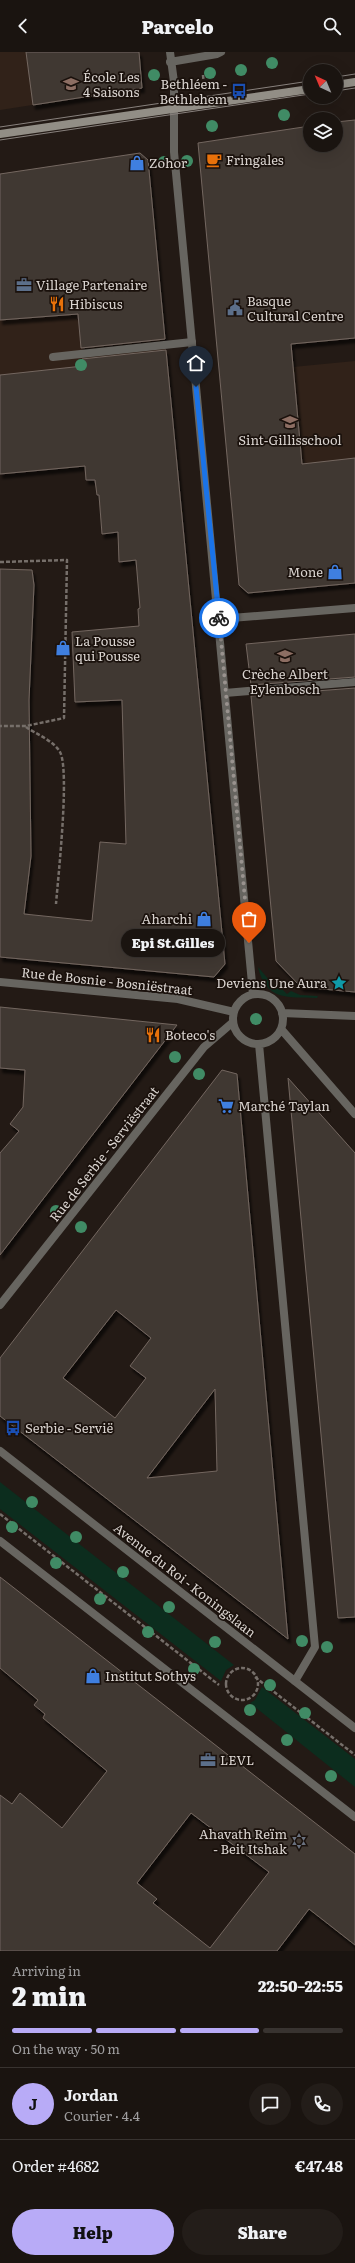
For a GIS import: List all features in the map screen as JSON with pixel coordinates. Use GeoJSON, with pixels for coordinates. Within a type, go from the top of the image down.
{"type":"FeatureCollection","features":[{"type":"Feature","properties":{"kind":"main road"},"geometry":{"type":"LineString","coordinates":[[343,84],[355,82]]}},
{"type":"Feature","properties":{"kind":"main road"},"geometry":{"type":"LineString","coordinates":[[0,134],[303,90]]}},
{"type":"Feature","properties":{"kind":"street"},"geometry":{"type":"LineString","coordinates":[[170,52],[170,62],[174,82],[174,152],[253,994]]}},
{"type":"Feature","properties":{"kind":"street"},"geometry":{"type":"LineString","coordinates":[[170,62],[221,52]]}},
{"type":"Feature","properties":{"kind":"street"},"geometry":{"type":"LineString","coordinates":[[53,357],[192,342]]}},
{"type":"Feature","properties":{"kind":"street"},"geometry":{"type":"LineString","coordinates":[[219,619],[355,608]]}},
{"type":"Feature","properties":{"kind":"street"},"geometry":{"type":"LineString","coordinates":[[224,693],[355,682]]}},
{"type":"Feature","properties":{"kind":"street","name":"Rue de Bosnie - Bosniëstraat"},"geometry":{"type":"LineString","coordinates":[[0,982],[178,999],[234,1012]]}},
{"type":"Feature","properties":{"kind":"street"},"geometry":{"type":"LineString","coordinates":[[253,994],[264,994],[272,997],[278,1003],[282,1013],[281,1029],[271,1040],[259,1044],[247,1042],[240,1038],[232,1023],[234,1012],[240,1000],[253,994]]}},
{"type":"Feature","properties":{"kind":"street"},"geometry":{"type":"LineString","coordinates":[[282,1013],[355,1016]]}},
{"type":"Feature","properties":{"kind":"street","name":"Rue de Serbie - Serviëstraat"},"geometry":{"type":"LineString","coordinates":[[0,1305],[204,1047],[232,1023]]}},
{"type":"Feature","properties":{"kind":"street"},"geometry":{"type":"LineString","coordinates":[[281,1029],[355,1114]]}},
{"type":"Feature","properties":{"kind":"street"},"geometry":{"type":"LineString","coordinates":[[259,1044],[315,1647],[295,1681]]}},
{"type":"Feature","properties":{"kind":"street","name":"Avenue du Roi - Koningslaan"},"geometry":{"type":"LineString","coordinates":[[0,1451],[355,1728]]}},
{"type":"Feature","properties":{"kind":"street"},"geometry":{"type":"LineString","coordinates":[[0,1541],[355,1817]]}},
{"type":"Feature","properties":{"kind":"path"},"geometry":{"type":"LineString","coordinates":[[0,562],[67,560],[64,718],[26,726],[0,726]]}},
{"type":"Feature","properties":{"kind":"path"},"geometry":{"type":"LineString","coordinates":[[26,726],[55,747],[60,752],[63,762],[63,810],[56,904]]}},
{"type":"Feature","properties":{"kind":"path"},"geometry":{"type":"LineString","coordinates":[[0,1514],[236,1699],[250,1697],[257,1690],[255,1677]]}},
{"type":"Feature","properties":{"kind":"path"},"geometry":{"type":"LineString","coordinates":[[228,1692],[226,1687],[228,1677],[236,1670],[246,1669],[355,1755]]}},
{"type":"Feature","properties":{"kind":"shaded area","name":"École Les 4 Saisons"},"geometry":{"type":"Polygon","coordinates":[[[0,52],[139,52],[142,88],[0,110],[0,52]]]}},
{"type":"Feature","properties":{"kind":"shaded area","name":"Village Partenaire"},"geometry":{"type":"Polygon","coordinates":[[[22,170],[32,235],[164,332],[166,356],[93,465],[0,474],[0,174],[22,170]]]}},
{"type":"Feature","properties":{"kind":"shaded area","name":"Sint-Gillisschool"},"geometry":{"type":"Polygon","coordinates":[[[355,361],[355,470],[303,476],[220,374],[355,361]]]}},
{"type":"Feature","properties":{"kind":"green space"},"geometry":{"type":"Polygon","coordinates":[[[258,967],[276,988],[281,988],[287,994],[291,991],[300,995],[318,996],[317,998],[297,998],[280,995],[267,986],[258,967]]]}},
{"type":"Feature","properties":{"kind":"green space"},"geometry":{"type":"Polygon","coordinates":[[[0,1482],[234,1665],[226,1670],[221,1681],[0,1509],[0,1482]]]}},
{"type":"Feature","properties":{"kind":"green space"},"geometry":{"type":"Polygon","coordinates":[[[262,1687],[355,1759],[355,1787],[250,1703],[255,1700],[262,1687]]]}},
{"type":"Feature","properties":{"kind":"building","name":"École Les 4 Saisons"},"geometry":{"type":"Polygon","coordinates":[[[26,52],[139,52],[142,88],[33,105],[26,52]]]}},
{"type":"Feature","properties":{"kind":"building"},"geometry":{"type":"Polygon","coordinates":[[[355,120],[355,338],[291,344],[302,464],[355,458],[355,583],[248,593],[239,585],[198,143],[303,127],[303,152],[343,152],[343,121],[355,120]]]}},
{"type":"Feature","properties":{"kind":"building"},"geometry":{"type":"Polygon","coordinates":[[[140,153],[148,160],[165,339],[81,348],[78,314],[0,320],[0,174],[140,153]]]}},
{"type":"Feature","properties":{"kind":"building"},"geometry":{"type":"Polygon","coordinates":[[[166,350],[225,964],[214,977],[0,957],[0,569],[32,570],[34,585],[29,700],[31,856],[24,914],[92,921],[100,842],[126,844],[122,700],[75,702],[72,632],[139,626],[138,609],[140,608],[136,560],[119,562],[118,532],[102,534],[99,495],[97,495],[95,480],[86,480],[85,466],[0,474],[0,375],[83,366],[82,359],[166,350]]]}},
{"type":"Feature","properties":{"kind":"building"},"geometry":{"type":"Polygon","coordinates":[[[355,634],[355,677],[251,685],[246,644],[355,634]]]}},
{"type":"Feature","properties":{"kind":"building"},"geometry":{"type":"Polygon","coordinates":[[[355,688],[355,992],[301,987],[276,961],[251,696],[355,688]]]}},
{"type":"Feature","properties":{"kind":"building"},"geometry":{"type":"Polygon","coordinates":[[[0,1007],[177,1025],[0,1255],[0,1153],[19,1131],[10,1124],[23,1107],[25,1070],[0,1068],[0,1007]]]}},
{"type":"Feature","properties":{"kind":"building"},"geometry":{"type":"Polygon","coordinates":[[[222,1070],[237,1074],[288,1639],[0,1416],[0,1358],[222,1070]],[[116,1310],[63,1378],[115,1418],[146,1378],[130,1366],[151,1338],[116,1310]],[[215,1389],[147,1478],[217,1471],[215,1389]]]}},
{"type":"Feature","properties":{"kind":"building"},"geometry":{"type":"Polygon","coordinates":[[[288,1078],[355,1153],[355,1617],[338,1618],[288,1078]]]}},
{"type":"Feature","properties":{"kind":"building"},"geometry":{"type":"Polygon","coordinates":[[[0,1577],[355,1854],[355,1945],[309,1909],[277,1951],[0,1951],[0,1795],[12,1804],[20,1793],[62,1828],[107,1771],[43,1718],[45,1714],[34,1705],[38,1700],[0,1668],[0,1577]],[[191,1813],[137,1883],[157,1899],[153,1903],[210,1948],[269,1872],[191,1813]]]}},
{"type":"Feature","properties":{"kind":"tram line"},"geometry":{"type":"LineString","coordinates":[[343,76],[355,74]]}},
{"type":"Feature","properties":{"kind":"tram line"},"geometry":{"type":"LineString","coordinates":[[0,127],[303,82]]}},
{"type":"Feature","properties":{"kind":"tram line"},"geometry":{"type":"LineString","coordinates":[[343,90],[355,88]]}},
{"type":"Feature","properties":{"kind":"tram line"},"geometry":{"type":"LineString","coordinates":[[0,140],[303,95]]}},
{"type":"Feature","properties":{"kind":"way so far"},"geometry":{"type":"LineString","coordinates":[[219,618],[224,693],[249,943]]}},
{"type":"Feature","properties":{"kind":"place","name":"École Les 4 Saisons"},"geometry":{"type":"Point","coordinates":[71,84]}},
{"type":"Feature","properties":{"kind":"place","name":"Bethléem - Bethlehem"},"geometry":{"type":"Point","coordinates":[239,91]}},
{"type":"Feature","properties":{"kind":"place","name":"Fringales"},"geometry":{"type":"Point","coordinates":[214,160]}},
{"type":"Feature","properties":{"kind":"place","name":"Zohor"},"geometry":{"type":"Point","coordinates":[137,163]}},
{"type":"Feature","properties":{"kind":"place","name":"Village Partenaire"},"geometry":{"type":"Point","coordinates":[24,285]}},
{"type":"Feature","properties":{"kind":"place","name":"Hibiscus"},"geometry":{"type":"Point","coordinates":[57,304]}},
{"type":"Feature","properties":{"kind":"place","name":"Basque Cultural Centre"},"geometry":{"type":"Point","coordinates":[235,308]}},
{"type":"Feature","properties":{"kind":"place","name":"Sint-Gillisschool"},"geometry":{"type":"Point","coordinates":[290,422]}},
{"type":"Feature","properties":{"kind":"place","name":"Mone"},"geometry":{"type":"Point","coordinates":[335,572]}},
{"type":"Feature","properties":{"kind":"place","name":"La Pousse qui Pousse"},"geometry":{"type":"Point","coordinates":[63,648]}},
{"type":"Feature","properties":{"kind":"place","name":"Crèche Albert Eylenbosch"},"geometry":{"type":"Point","coordinates":[285,656]}},
{"type":"Feature","properties":{"kind":"place","name":"Aharchi"},"geometry":{"type":"Point","coordinates":[204,919]}},
{"type":"Feature","properties":{"kind":"place","name":"Epi St.Gilles"},"geometry":{"type":"Point","coordinates":[249,943]}},
{"type":"Feature","properties":{"kind":"place","name":"Deviens Une Aura"},"geometry":{"type":"Point","coordinates":[339,983]}},
{"type":"Feature","properties":{"kind":"place","name":"Boteco's"},"geometry":{"type":"Point","coordinates":[153,1035]}},
{"type":"Feature","properties":{"kind":"place","name":"Marché Taylan"},"geometry":{"type":"Point","coordinates":[226,1106]}},
{"type":"Feature","properties":{"kind":"place","name":"Serbie - Servië"},"geometry":{"type":"Point","coordinates":[13,1428]}},
{"type":"Feature","properties":{"kind":"place","name":"Institut Sothys"},"geometry":{"type":"Point","coordinates":[93,1676]}},
{"type":"Feature","properties":{"kind":"place","name":"LEVL"},"geometry":{"type":"Point","coordinates":[208,1760]}},
{"type":"Feature","properties":{"kind":"place","name":"Ahavath Reïm - Beit Itshak"},"geometry":{"type":"Point","coordinates":[299,1841]}},
{"type":"Feature","properties":{"kind":"route"},"geometry":{"type":"LineString","coordinates":[[196,387],[219,618]]}}]}
